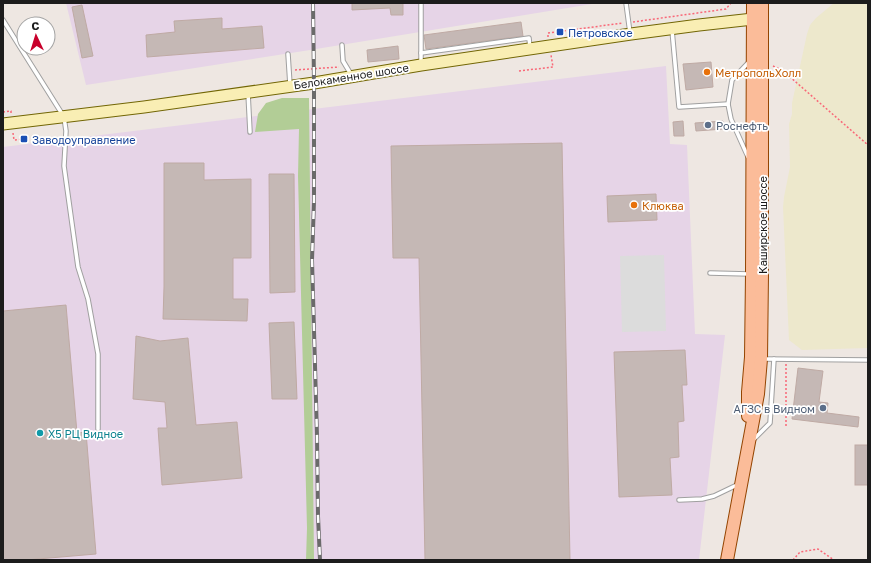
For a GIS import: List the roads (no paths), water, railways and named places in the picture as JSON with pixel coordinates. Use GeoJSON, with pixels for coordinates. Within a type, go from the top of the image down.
{"type":"FeatureCollection","features":[{"type":"Feature","properties":{"kind":"main road","name":"Каширское шоссе"},"geometry":{"type":"LineString","coordinates":[[727,560],[758,394],[756,358],[758,18],[753,3]]}},
{"type":"Feature","properties":{"kind":"main road","name":"Каширское шоссе"},"geometry":{"type":"LineString","coordinates":[[757,274],[752,165],[752,58],[758,18],[762,3]]}},
{"type":"Feature","properties":{"kind":"main road","name":"Белокаменное шоссе"},"geometry":{"type":"LineString","coordinates":[[3,124],[144,107],[672,28],[758,18]]}},
{"type":"Feature","properties":{"kind":"lane"},"geometry":{"type":"LineString","coordinates":[[421,3],[421,65]]}},
{"type":"Feature","properties":{"kind":"lane"},"geometry":{"type":"LineString","coordinates":[[626,3],[631,34]]}},
{"type":"Feature","properties":{"kind":"lane"},"geometry":{"type":"LineString","coordinates":[[3,20],[64,117],[66,131],[64,166],[78,267],[88,299],[98,354],[98,429]]}},
{"type":"Feature","properties":{"kind":"lane"},"geometry":{"type":"LineString","coordinates":[[672,28],[679,107],[728,104]]}},
{"type":"Feature","properties":{"kind":"lane"},"geometry":{"type":"LineString","coordinates":[[421,53],[529,38],[530,49]]}},
{"type":"Feature","properties":{"kind":"lane"},"geometry":{"type":"LineString","coordinates":[[342,45],[343,61],[353,76]]}},
{"type":"Feature","properties":{"kind":"lane"},"geometry":{"type":"LineString","coordinates":[[288,54],[290,86]]}},
{"type":"Feature","properties":{"kind":"lane"},"geometry":{"type":"LineString","coordinates":[[752,58],[732,80],[728,104],[731,119],[752,165]]}},
{"type":"Feature","properties":{"kind":"lane"},"geometry":{"type":"LineString","coordinates":[[248,92],[250,132]]}},
{"type":"Feature","properties":{"kind":"lane"},"geometry":{"type":"LineString","coordinates":[[710,273],[757,274]]}},
{"type":"Feature","properties":{"kind":"lane"},"geometry":{"type":"LineString","coordinates":[[756,358],[868,360]]}},
{"type":"Feature","properties":{"kind":"lane"},"geometry":{"type":"LineString","coordinates":[[748,445],[770,423],[774,359]]}},
{"type":"Feature","properties":{"kind":"lane"},"geometry":{"type":"LineString","coordinates":[[679,500],[702,500],[714,496],[742,482]]}},
{"type":"Feature","properties":{"kind":"railway"},"geometry":{"type":"LineString","coordinates":[[313,3],[314,201],[312,260],[320,560]]}},
{"type":"Feature","properties":{"kind":"place","name":"Петровское"},"geometry":{"type":"Point","coordinates":[560,32]}},
{"type":"Feature","properties":{"kind":"place","name":"МетропольХолл"},"geometry":{"type":"Point","coordinates":[707,72]}},
{"type":"Feature","properties":{"kind":"place","name":"Роснефть"},"geometry":{"type":"Point","coordinates":[708,125]}},
{"type":"Feature","properties":{"kind":"place","name":"Заводоуправление"},"geometry":{"type":"Point","coordinates":[24,139]}},
{"type":"Feature","properties":{"kind":"place","name":"Клюква"},"geometry":{"type":"Point","coordinates":[634,205]}},
{"type":"Feature","properties":{"kind":"place","name":"АГЗС в Видном"},"geometry":{"type":"Point","coordinates":[823,408]}},
{"type":"Feature","properties":{"kind":"place","name":"X5 РЦ Видное"},"geometry":{"type":"Point","coordinates":[40,433]}}]}
